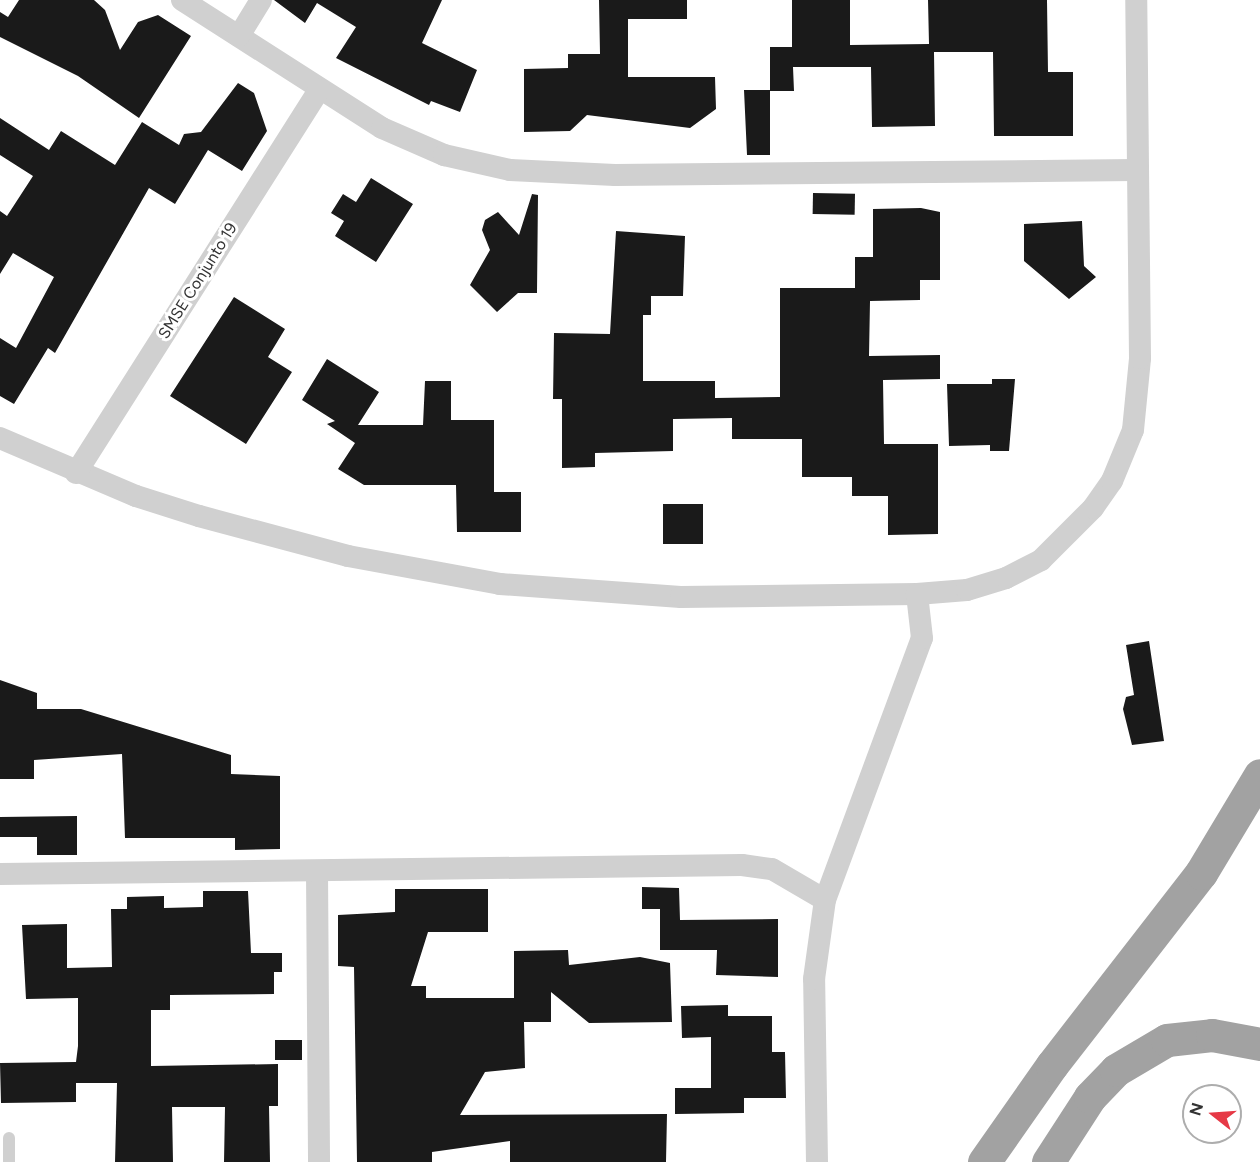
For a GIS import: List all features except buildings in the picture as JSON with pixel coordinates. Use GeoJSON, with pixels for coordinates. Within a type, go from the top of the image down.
{"type":"FeatureCollection","features":[{"type":"Feature","properties":{"kind":"highway"},"geometry":{"type":"LineString","coordinates":[[984,1162],[1052,1065],[1201,873],[1260,775]]}},
{"type":"Feature","properties":{"kind":"highway"},"geometry":{"type":"LineString","coordinates":[[1048,1162],[1090,1097],[1116,1070],[1167,1040],[1212,1035],[1260,1044]]}},
{"type":"Feature","properties":{"kind":"street"},"geometry":{"type":"LineString","coordinates":[[182,0],[319,90],[382,128],[444,155],[510,170],[615,175],[1136,170]]}},
{"type":"Feature","properties":{"kind":"street"},"geometry":{"type":"LineString","coordinates":[[239,36],[261,0]]}},
{"type":"Feature","properties":{"kind":"street"},"geometry":{"type":"LineString","coordinates":[[0,438],[76,473],[199,516],[348,556],[500,584],[681,597],[917,594],[967,590],[1041,560],[1112,481],[1133,430],[1139,396],[1136,0]]}},
{"type":"Feature","properties":{"kind":"street","name":"SMSE Conjunto 19"},"geometry":{"type":"LineString","coordinates":[[76,473],[319,90]]}},
{"type":"Feature","properties":{"kind":"street"},"geometry":{"type":"LineString","coordinates":[[817,1162],[814,979],[825,900],[922,638],[917,594]]}},
{"type":"Feature","properties":{"kind":"street"},"geometry":{"type":"LineString","coordinates":[[0,874],[742,866],[772,869],[825,900]]}},
{"type":"Feature","properties":{"kind":"street"},"geometry":{"type":"LineString","coordinates":[[317,871],[319,1162]]}},
{"type":"Feature","properties":{"kind":"lane"},"geometry":{"type":"LineString","coordinates":[[9,1138],[9,1162]]}}]}
